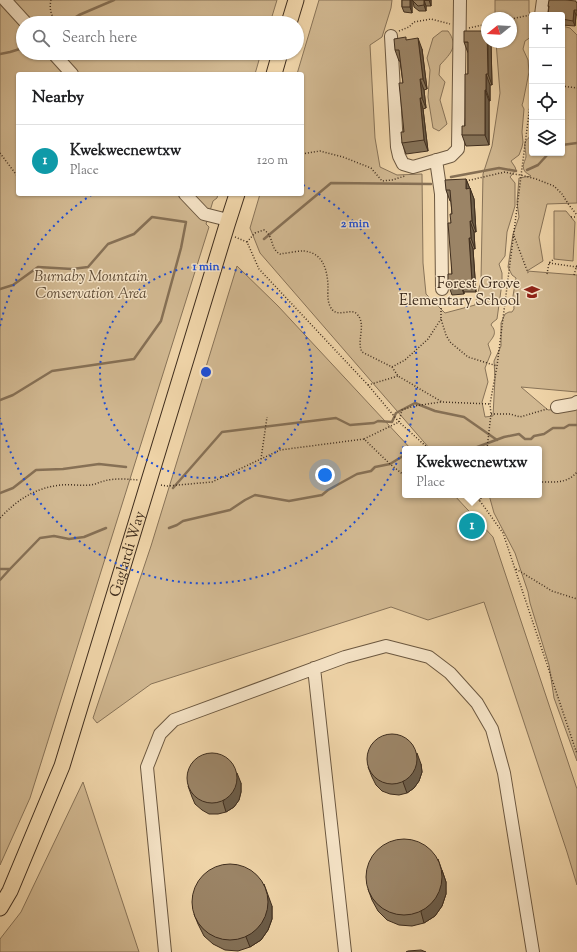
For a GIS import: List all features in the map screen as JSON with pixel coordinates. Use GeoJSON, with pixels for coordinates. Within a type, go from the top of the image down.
{"type":"FeatureCollection","features":[{"type":"Feature","properties":{"kind":"main road"},"geometry":{"type":"LineString","coordinates":[[291,16],[296,0]]}},
{"type":"Feature","properties":{"kind":"main road"},"geometry":{"type":"LineString","coordinates":[[275,72],[278,60]]}},
{"type":"Feature","properties":{"kind":"main road","name":"Gaglardi Way"},"geometry":{"type":"LineString","coordinates":[[0,908],[10,891],[62,766],[236,196]]}},
{"type":"Feature","properties":{"kind":"street"},"geometry":{"type":"LineString","coordinates":[[4,0],[19,16]]}},
{"type":"Feature","properties":{"kind":"street"},"geometry":{"type":"LineString","coordinates":[[391,36],[397,147],[403,164],[413,167],[451,156],[458,149],[460,0]]}},
{"type":"Feature","properties":{"kind":"street"},"geometry":{"type":"LineString","coordinates":[[59,60],[70,72]]}},
{"type":"Feature","properties":{"kind":"street"},"geometry":{"type":"LineString","coordinates":[[436,160],[441,194],[441,292]]}},
{"type":"Feature","properties":{"kind":"street"},"geometry":{"type":"LineString","coordinates":[[187,196],[204,214],[226,227]]}},
{"type":"Feature","properties":{"kind":"street"},"geometry":{"type":"LineString","coordinates":[[557,407],[574,404],[577,402]]}},
{"type":"Feature","properties":{"kind":"street"},"geometry":{"type":"LineString","coordinates":[[166,952],[147,767],[160,734],[174,720],[345,656],[386,646],[428,657],[450,673],[477,703],[492,729],[504,773],[533,952]]}},
{"type":"Feature","properties":{"kind":"street"},"geometry":{"type":"LineString","coordinates":[[314,668],[345,952]]}},
{"type":"Feature","properties":{"kind":"path"},"geometry":{"type":"LineString","coordinates":[[50,0],[52,16]]}},
{"type":"Feature","properties":{"kind":"path"},"geometry":{"type":"LineString","coordinates":[[517,17],[542,9]]}},
{"type":"Feature","properties":{"kind":"path"},"geometry":{"type":"LineString","coordinates":[[391,36],[396,32],[409,27],[414,22],[431,20],[455,26]]}},
{"type":"Feature","properties":{"kind":"path"},"geometry":{"type":"LineString","coordinates":[[466,28],[481,25]]}},
{"type":"Feature","properties":{"kind":"path"},"geometry":{"type":"LineString","coordinates":[[565,86],[577,88]]}},
{"type":"Feature","properties":{"kind":"path"},"geometry":{"type":"LineString","coordinates":[[487,446],[491,414],[490,404],[497,366],[529,112]]}},
{"type":"Feature","properties":{"kind":"path"},"geometry":{"type":"LineString","coordinates":[[304,154],[320,151],[343,157],[371,168],[382,181],[405,176],[406,165]]}},
{"type":"Feature","properties":{"kind":"path"},"geometry":{"type":"LineString","coordinates":[[0,153],[16,173]]}},
{"type":"Feature","properties":{"kind":"path"},"geometry":{"type":"LineString","coordinates":[[464,181],[505,172],[521,175],[554,186],[562,194],[577,216],[571,217]]}},
{"type":"Feature","properties":{"kind":"path"},"geometry":{"type":"LineString","coordinates":[[226,227],[247,242],[259,269],[368,386],[399,422],[426,446]]}},
{"type":"Feature","properties":{"kind":"path"},"geometry":{"type":"LineString","coordinates":[[247,242],[255,232],[264,230],[268,232],[276,253],[280,254],[304,251],[314,254],[323,261],[327,274],[328,300],[330,307],[334,311],[340,313],[356,313],[361,320],[362,331],[360,348],[362,352],[392,368],[398,376],[442,402]]}},
{"type":"Feature","properties":{"kind":"path"},"geometry":{"type":"LineString","coordinates":[[514,235],[528,273]]}},
{"type":"Feature","properties":{"kind":"path"},"geometry":{"type":"LineString","coordinates":[[547,274],[549,263],[554,259]]}},
{"type":"Feature","properties":{"kind":"path"},"geometry":{"type":"LineString","coordinates":[[549,263],[577,266],[574,275]]}},
{"type":"Feature","properties":{"kind":"path"},"geometry":{"type":"LineString","coordinates":[[441,292],[441,319],[450,342],[468,357],[497,366]]}},
{"type":"Feature","properties":{"kind":"path"},"geometry":{"type":"LineString","coordinates":[[392,368],[405,360],[428,339],[441,319]]}},
{"type":"Feature","properties":{"kind":"path"},"geometry":{"type":"LineString","coordinates":[[368,386],[398,376]]}},
{"type":"Feature","properties":{"kind":"path"},"geometry":{"type":"LineString","coordinates":[[399,422],[402,410],[414,406],[442,402],[490,404]]}},
{"type":"Feature","properties":{"kind":"path"},"geometry":{"type":"LineString","coordinates":[[491,414],[510,414],[520,417],[541,410],[557,407]]}},
{"type":"Feature","properties":{"kind":"path"},"geometry":{"type":"LineString","coordinates":[[261,460],[267,417]]}},
{"type":"Feature","properties":{"kind":"path"},"geometry":{"type":"LineString","coordinates":[[0,518],[27,495],[45,488],[62,485],[90,485],[104,481],[123,479],[148,481],[167,486],[212,482],[280,450],[364,439],[399,422]]}},
{"type":"Feature","properties":{"kind":"path"},"geometry":{"type":"LineString","coordinates":[[364,439],[402,474]]}},
{"type":"Feature","properties":{"kind":"path"},"geometry":{"type":"LineString","coordinates":[[542,482],[564,482],[577,472]]}},
{"type":"Feature","properties":{"kind":"path"},"geometry":{"type":"LineString","coordinates":[[478,498],[503,533],[577,754]]}},
{"type":"Feature","properties":{"kind":"path"},"geometry":{"type":"LineString","coordinates":[[515,569],[552,591],[577,599]]}},
{"type":"Feature","properties":{"kind":"green space","name":"Burnaby Mountain Conservation Area"},"geometry":{"type":"Polygon","coordinates":[[[0,0],[277,0],[272,16],[16,16],[16,60],[259,60],[256,72],[16,72],[16,196],[218,196],[213,201],[206,224],[209,227],[30,798],[0,865],[0,0]]]}},
{"type":"Feature","properties":{"kind":"green space"},"geometry":{"type":"Polygon","coordinates":[[[319,0],[392,0],[382,37],[370,45],[375,138],[380,167],[397,175],[422,174],[423,263],[426,294],[445,313],[475,305],[481,280],[483,174],[492,146],[500,93],[496,48],[517,48],[517,12],[495,12],[495,0],[529,0],[529,38],[525,41],[523,49],[528,60],[529,72],[522,105],[524,109],[522,132],[523,142],[519,155],[511,161],[516,170],[510,177],[515,183],[515,206],[507,232],[505,256],[499,264],[502,273],[502,283],[497,319],[491,325],[494,330],[494,335],[488,344],[491,353],[485,368],[488,382],[482,402],[485,417],[493,416],[495,378],[494,361],[501,346],[501,323],[505,314],[512,312],[514,309],[513,296],[516,278],[512,275],[508,267],[513,234],[519,217],[517,202],[519,178],[531,176],[525,172],[523,168],[526,157],[525,143],[529,138],[529,156],[565,156],[565,27],[570,28],[577,35],[577,203],[547,204],[539,237],[543,261],[527,271],[577,275],[577,392],[521,387],[548,410],[577,407],[577,761],[554,698],[549,665],[528,592],[515,553],[494,513],[490,498],[542,498],[542,446],[427,446],[260,253],[250,228],[259,196],[304,196],[304,72],[298,72],[301,60],[304,60],[304,50],[319,0]]]}},
{"type":"Feature","properties":{"kind":"green space"},"geometry":{"type":"Polygon","coordinates":[[[442,31],[448,31],[453,41],[453,45],[450,53],[440,65],[439,75],[445,82],[440,100],[447,124],[439,131],[433,128],[428,97],[430,70],[427,58],[433,38],[442,31]]]}},
{"type":"Feature","properties":{"kind":"green space"},"geometry":{"type":"Polygon","coordinates":[[[554,211],[566,211],[575,222],[573,261],[554,259],[554,211]]]}},
{"type":"Feature","properties":{"kind":"green space"},"geometry":{"type":"Polygon","coordinates":[[[237,266],[278,306],[408,446],[402,446],[402,498],[457,498],[493,537],[577,789],[577,885],[484,602],[428,620],[391,607],[151,684],[97,723],[93,718],[151,546],[237,266]]]}},
{"type":"Feature","properties":{"kind":"green space"},"geometry":{"type":"Polygon","coordinates":[[[83,782],[139,952],[0,952],[0,939],[21,912],[83,782]]]}},
{"type":"Feature","properties":{"kind":"building"},"geometry":{"type":"Polygon","coordinates":[[[402,0],[410,0],[410,7],[402,7],[402,0]]]}},
{"type":"Feature","properties":{"kind":"building"},"geometry":{"type":"Polygon","coordinates":[[[412,0],[424,0],[424,5],[418,6],[412,0]]]}},
{"type":"Feature","properties":{"kind":"building"},"geometry":{"type":"Polygon","coordinates":[[[549,0],[576,1],[577,10],[574,10],[573,21],[565,20],[565,12],[548,12],[549,0]]]}},
{"type":"Feature","properties":{"kind":"building"},"geometry":{"type":"Polygon","coordinates":[[[464,31],[481,31],[481,48],[487,48],[488,74],[486,74],[485,90],[485,135],[462,135],[462,126],[465,126],[465,74],[468,74],[468,42],[464,42],[464,31]]]}},
{"type":"Feature","properties":{"kind":"building"},"geometry":{"type":"Polygon","coordinates":[[[406,37],[406,40],[418,38],[423,79],[420,79],[422,98],[420,98],[424,140],[402,143],[401,132],[404,132],[399,83],[403,83],[399,50],[395,50],[394,39],[406,37]]]}},
{"type":"Feature","properties":{"kind":"building"},"geometry":{"type":"Polygon","coordinates":[[[466,179],[466,189],[470,188],[472,221],[470,221],[471,238],[469,238],[472,281],[460,282],[460,284],[448,284],[448,274],[452,274],[448,223],[451,223],[450,214],[452,214],[450,190],[446,190],[445,180],[466,179]]]}},
{"type":"Feature","properties":{"kind":"building"},"geometry":{"type":"Polygon","coordinates":[[[467,520],[475,520],[475,527],[467,526],[467,520]]]}},
{"type":"Feature","properties":{"kind":"building"},"geometry":{"type":"Polygon","coordinates":[[[387,734],[397,734],[410,741],[417,754],[417,764],[410,777],[397,784],[387,784],[378,780],[371,773],[367,764],[367,754],[371,745],[378,738],[387,734]]]}},
{"type":"Feature","properties":{"kind":"building"},"geometry":{"type":"Polygon","coordinates":[[[207,753],[217,753],[230,760],[237,773],[237,783],[230,796],[217,803],[207,803],[198,799],[191,792],[187,783],[187,773],[191,764],[198,757],[207,753]]]}},
{"type":"Feature","properties":{"kind":"building"},"geometry":{"type":"Polygon","coordinates":[[[404,839],[419,842],[431,850],[439,862],[442,877],[439,892],[431,904],[419,912],[404,915],[389,912],[377,904],[369,892],[366,877],[369,862],[377,850],[389,842],[404,839]]]}},
{"type":"Feature","properties":{"kind":"building"},"geometry":{"type":"Polygon","coordinates":[[[230,864],[245,867],[257,875],[265,887],[268,902],[265,917],[257,929],[245,937],[230,940],[215,937],[203,929],[195,917],[192,902],[195,887],[203,875],[215,867],[230,864]]]}},
{"type":"Feature","properties":{"kind":"building"},"geometry":{"type":"Polygon","coordinates":[[[421,950],[426,952],[406,952],[408,951],[421,950]]]}},
{"type":"Feature","properties":{"kind":"waterway"},"geometry":{"type":"LineString","coordinates":[[77,16],[114,0]]}},
{"type":"Feature","properties":{"kind":"waterway"},"geometry":{"type":"LineString","coordinates":[[0,54],[16,50]]}},
{"type":"Feature","properties":{"kind":"waterway"},"geometry":{"type":"LineString","coordinates":[[565,145],[577,143]]}},
{"type":"Feature","properties":{"kind":"waterway"},"geometry":{"type":"LineString","coordinates":[[527,170],[538,165],[546,156]]}},
{"type":"Feature","properties":{"kind":"waterway"},"geometry":{"type":"LineString","coordinates":[[451,177],[499,168],[516,171]]}},
{"type":"Feature","properties":{"kind":"waterway"},"geometry":{"type":"LineString","coordinates":[[264,239],[331,183],[431,184]]}},
{"type":"Feature","properties":{"kind":"waterway"},"geometry":{"type":"LineString","coordinates":[[0,289],[13,285],[38,267],[72,269],[88,267],[108,244],[134,234],[152,217],[186,222],[181,248],[161,321],[134,359],[52,371],[13,395],[0,400]]}},
{"type":"Feature","properties":{"kind":"waterway"},"geometry":{"type":"LineString","coordinates":[[173,488],[222,432],[336,418],[350,425],[374,423],[378,421],[392,422],[396,413],[415,403],[435,411],[464,417],[497,440]]}},
{"type":"Feature","properties":{"kind":"waterway"},"geometry":{"type":"LineString","coordinates":[[480,446],[504,437],[519,434],[525,439],[531,439],[534,436],[544,434],[553,428],[564,428],[569,425],[577,425]]}},
{"type":"Feature","properties":{"kind":"waterway"},"geometry":{"type":"LineString","coordinates":[[169,528],[183,521],[230,510],[255,495],[289,501],[322,495],[328,490],[357,474],[371,471],[375,467],[390,464],[402,457]]}},
{"type":"Feature","properties":{"kind":"waterway"},"geometry":{"type":"LineString","coordinates":[[0,493],[13,488],[36,470],[63,469],[99,464],[126,467]]}},
{"type":"Feature","properties":{"kind":"waterway"},"geometry":{"type":"LineString","coordinates":[[0,569],[10,569],[40,538],[54,536],[69,539],[84,537],[106,528]]}},
{"type":"Feature","properties":{"kind":"waterway"},"geometry":{"type":"LineString","coordinates":[[0,580],[10,569]]}},
{"type":"Feature","properties":{"kind":"place","name":"Forest Grove Elementary School"},"geometry":{"type":"Point","coordinates":[532,292]}},
{"type":"Feature","properties":{"kind":"place","name":"Kwekwecnewtxw"},"geometry":{"type":"Point","coordinates":[472,526]}}]}
